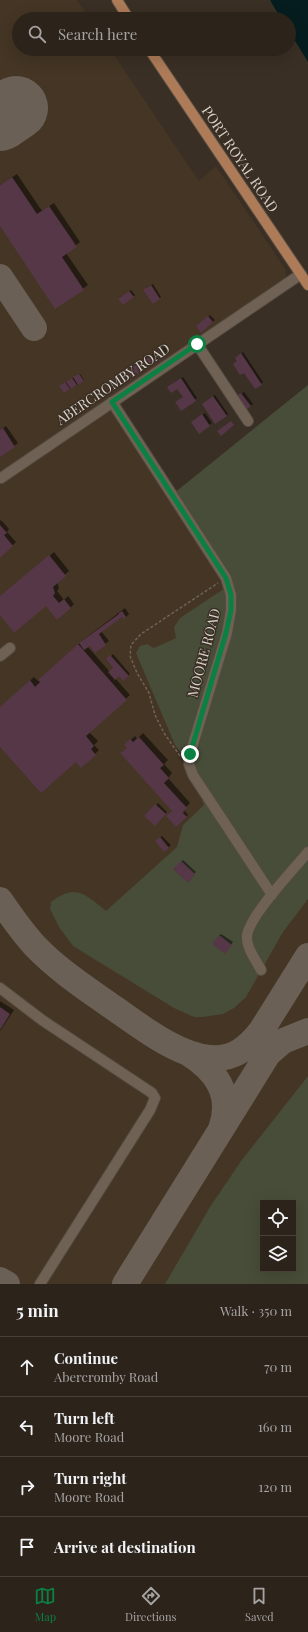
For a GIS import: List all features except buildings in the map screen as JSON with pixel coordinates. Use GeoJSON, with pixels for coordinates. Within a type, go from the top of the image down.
{"type":"FeatureCollection","features":[{"type":"Feature","properties":{"kind":"main road"},"geometry":{"type":"LineString","coordinates":[[116,0],[124,12]]}},
{"type":"Feature","properties":{"kind":"main road","name":"PORT ROYAL ROAD"},"geometry":{"type":"LineString","coordinates":[[155,56],[308,284]]}},
{"type":"Feature","properties":{"kind":"street","name":"ABERCROMBY ROAD"},"geometry":{"type":"LineString","coordinates":[[1,478],[301,274]]}},
{"type":"Feature","properties":{"kind":"street"},"geometry":{"type":"LineString","coordinates":[[197,344],[248,421]]}},
{"type":"Feature","properties":{"kind":"street","name":"MOORE ROAD"},"geometry":{"type":"LineString","coordinates":[[112,402],[226,578],[231,595],[231,610],[226,633],[190,754],[190,764],[193,775],[272,895]]}},
{"type":"Feature","properties":{"kind":"street"},"geometry":{"type":"LineString","coordinates":[[0,656],[10,648]]}},
{"type":"Feature","properties":{"kind":"street"},"geometry":{"type":"LineString","coordinates":[[261,970],[251,953],[247,937],[252,923],[272,895],[308,852]]}},
{"type":"Feature","properties":{"kind":"street"},"geometry":{"type":"LineString","coordinates":[[0,988],[42,1020],[152,1093],[155,1098],[150,1110],[40,1284]]}},
{"type":"Feature","properties":{"kind":"path"},"geometry":{"type":"LineString","coordinates":[[180,757],[164,733],[155,715],[149,693],[137,673],[130,656],[132,645],[141,634],[226,578]]}},
{"type":"Feature","properties":{"kind":"shaded area"},"geometry":{"type":"Polygon","coordinates":[[[0,0],[77,0],[85,12],[12,12],[12,56],[115,56],[199,181],[216,166],[286,270],[285,278],[122,403],[121,407],[173,494],[308,385],[308,1284],[0,1284],[0,0]]]}},
{"type":"Feature","properties":{"kind":"green space"},"geometry":{"type":"Polygon","coordinates":[[[308,385],[308,899],[283,932],[246,997],[234,1008],[223,1014],[194,1017],[174,1008],[73,946],[59,927],[50,909],[51,902],[60,896],[74,892],[86,896],[106,911],[177,847],[183,825],[204,805],[193,775],[190,754],[183,755],[175,745],[136,653],[140,646],[147,644],[154,648],[176,638],[174,627],[180,618],[228,586],[173,494],[308,385]]]}},
{"type":"Feature","properties":{"kind":"green space"},"geometry":{"type":"Polygon","coordinates":[[[308,1076],[308,1284],[165,1284],[210,1207],[241,1161],[308,1076]]]}},
{"type":"Feature","properties":{"kind":"water"},"geometry":{"type":"Polygon","coordinates":[[[270,0],[308,0],[308,62],[296,42],[296,12],[277,12],[270,0]]]}},
{"type":"Feature","properties":{"kind":"taxiway"},"geometry":{"type":"LineString","coordinates":[[0,277],[34,328]]}},
{"type":"Feature","properties":{"kind":"taxiway"},"geometry":{"type":"LineString","coordinates":[[0,900],[30,941],[63,971],[147,1031],[172,1046],[198,1056],[210,1058],[226,1057],[239,1052],[251,1043],[261,1031],[308,956]]}},
{"type":"Feature","properties":{"kind":"taxiway"},"geometry":{"type":"LineString","coordinates":[[125,1284],[268,1054],[283,1041],[308,1031]]}},
{"type":"Feature","properties":{"kind":"taxiway"},"geometry":{"type":"LineString","coordinates":[[188,1053],[207,1068],[220,1085],[225,1105],[221,1129]]}},
{"type":"Feature","properties":{"kind":"taxiway"},"geometry":{"type":"LineString","coordinates":[[0,1280],[7,1284]]}},
{"type":"Feature","properties":{"kind":"runway"},"geometry":{"type":"LineString","coordinates":[[0,119],[16,108]]}},
{"type":"Feature","properties":{"kind":"route"},"geometry":{"type":"LineString","coordinates":[[190,754],[226,633],[231,610],[231,595],[226,578],[112,402],[197,344]]}}]}
